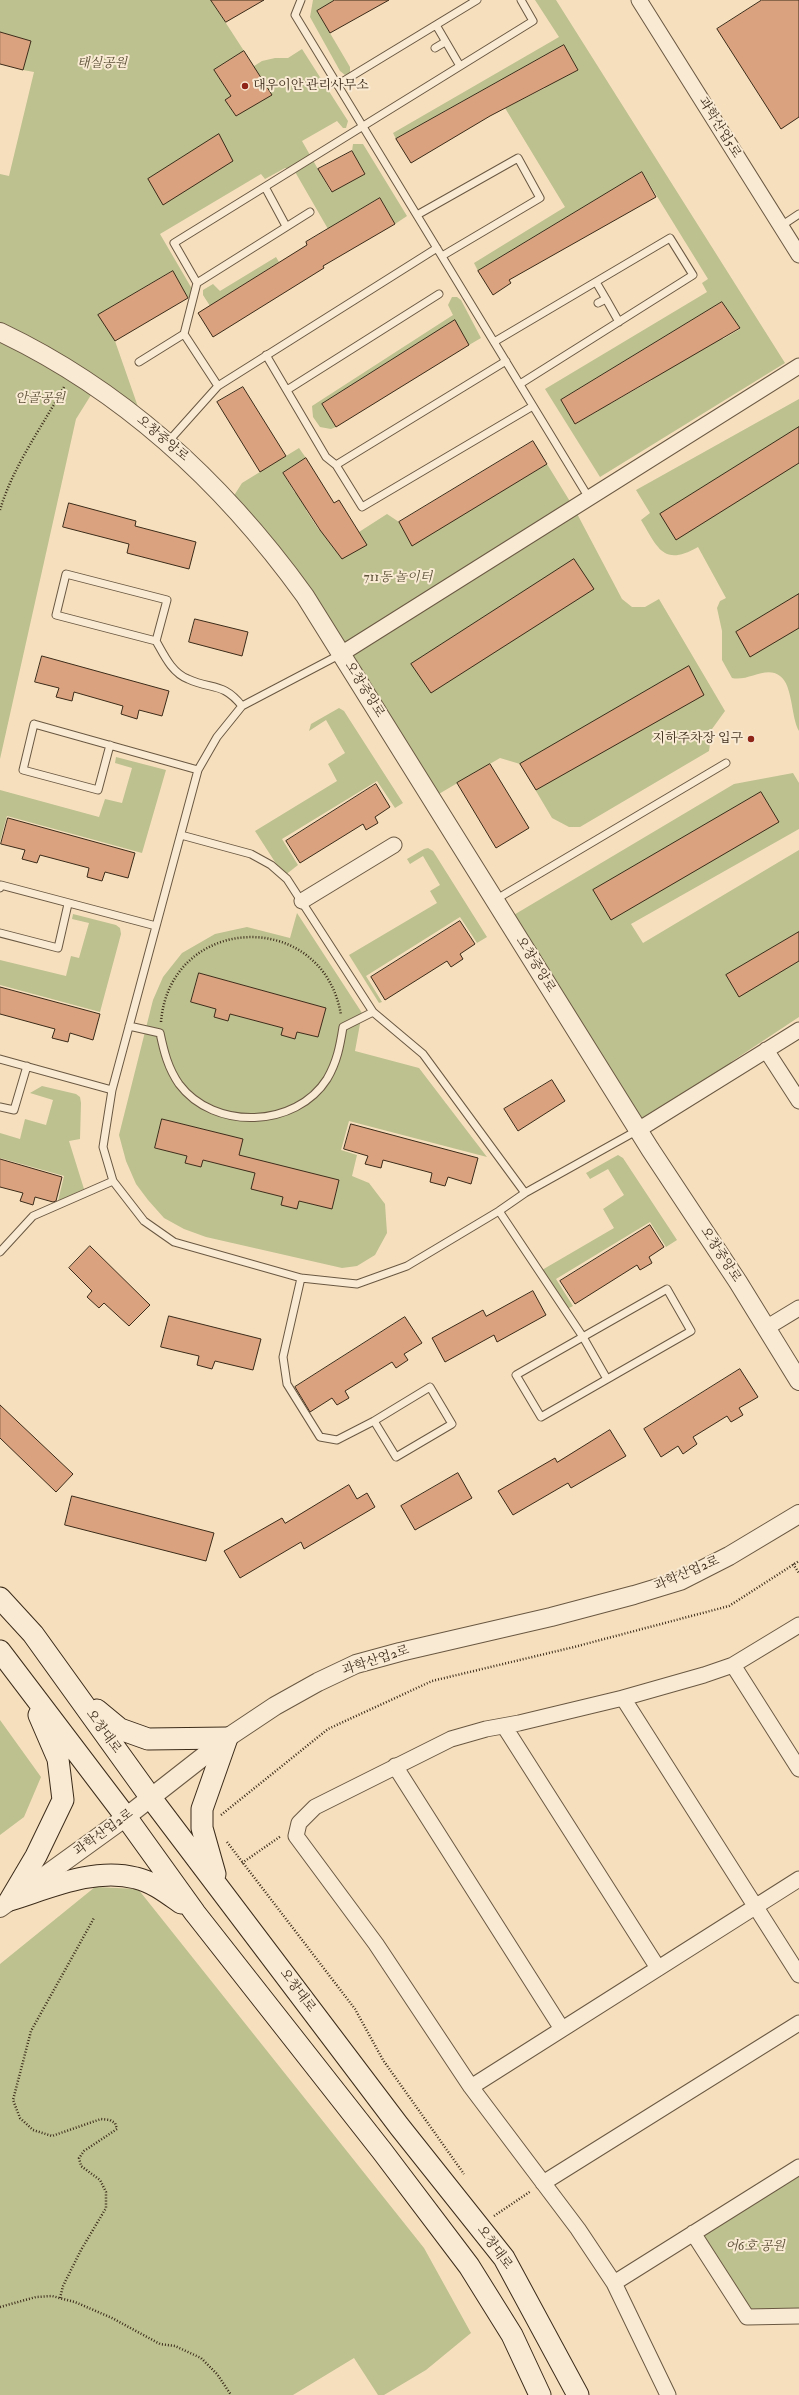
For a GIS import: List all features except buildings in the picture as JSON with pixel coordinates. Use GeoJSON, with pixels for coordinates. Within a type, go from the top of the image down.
{"type":"FeatureCollection","features":[{"type":"Feature","properties":{"kind":"main road","name":"오창대로"},"geometry":{"type":"LineString","coordinates":[[0,1598],[33,1634],[151,1798],[399,2126],[504,2258],[578,2395]]}},
{"type":"Feature","properties":{"kind":"main road"},"geometry":{"type":"LineString","coordinates":[[0,1651],[126,1818],[195,1914],[378,2145],[469,2266],[512,2335],[540,2395]]}},
{"type":"Feature","properties":{"kind":"main road"},"geometry":{"type":"LineString","coordinates":[[5,1904],[36,1856],[63,1800],[58,1759],[26,1686]]}},
{"type":"Feature","properties":{"kind":"main road"},"geometry":{"type":"LineString","coordinates":[[75,1692],[120,1729],[148,1739],[227,1738],[202,1809],[202,1828],[219,1887]]}},
{"type":"Feature","properties":{"kind":"main road"},"geometry":{"type":"LineString","coordinates":[[5,1904],[84,1878],[109,1875],[136,1878],[161,1889],[195,1914]]}},
{"type":"Feature","properties":{"kind":"street","name":"과학산업5로"},"geometry":{"type":"LineString","coordinates":[[639,0],[799,256]]}},
{"type":"Feature","properties":{"kind":"street","name":"오창중앙로"},"geometry":{"type":"LineString","coordinates":[[0,332],[73,371],[144,424],[198,470],[255,531],[305,596],[638,1130],[799,1380]]}},
{"type":"Feature","properties":{"kind":"street"},"geometry":{"type":"LineString","coordinates":[[341,654],[799,366]]}},
{"type":"Feature","properties":{"kind":"street"},"geometry":{"type":"LineString","coordinates":[[302,901],[394,845]]}},
{"type":"Feature","properties":{"kind":"street"},"geometry":{"type":"LineString","coordinates":[[638,1130],[799,1030]]}},
{"type":"Feature","properties":{"kind":"street"},"geometry":{"type":"LineString","coordinates":[[766,1050],[799,1101]]}},
{"type":"Feature","properties":{"kind":"street"},"geometry":{"type":"LineString","coordinates":[[766,1328],[799,1308]]}},
{"type":"Feature","properties":{"kind":"street","name":"과학산업2로"},"geometry":{"type":"LineString","coordinates":[[5,1904],[126,1818],[227,1738],[275,1706],[356,1664],[634,1596],[680,1581],[729,1556],[799,1514]]}},
{"type":"Feature","properties":{"kind":"street"},"geometry":{"type":"LineString","coordinates":[[668,2395],[614,2283],[578,2229],[472,2087],[376,1944],[304,1849],[296,1836],[299,1823],[315,1807],[451,1739],[623,1698],[733,1665],[799,1625]]}},
{"type":"Feature","properties":{"kind":"street"},"geometry":{"type":"LineString","coordinates":[[733,1665],[799,1769]]}},
{"type":"Feature","properties":{"kind":"street"},"geometry":{"type":"LineString","coordinates":[[623,1698],[799,1975]]}},
{"type":"Feature","properties":{"kind":"street"},"geometry":{"type":"LineString","coordinates":[[504,1726],[658,1968]]}},
{"type":"Feature","properties":{"kind":"street"},"geometry":{"type":"LineString","coordinates":[[395,1766],[562,2029]]}},
{"type":"Feature","properties":{"kind":"street"},"geometry":{"type":"LineString","coordinates":[[472,2087],[799,1879]]}},
{"type":"Feature","properties":{"kind":"street"},"geometry":{"type":"LineString","coordinates":[[543,2183],[799,2023]]}},
{"type":"Feature","properties":{"kind":"street"},"geometry":{"type":"LineString","coordinates":[[614,2283],[799,2167]]}},
{"type":"Feature","properties":{"kind":"street"},"geometry":{"type":"LineString","coordinates":[[693,2233],[747,2317],[799,2316]]}},
{"type":"Feature","properties":{"kind":"lane"},"geometry":{"type":"LineString","coordinates":[[300,0],[295,15],[589,498]]}},
{"type":"Feature","properties":{"kind":"lane"},"geometry":{"type":"LineString","coordinates":[[337,85],[477,0]]}},
{"type":"Feature","properties":{"kind":"lane"},"geometry":{"type":"LineString","coordinates":[[197,283],[174,243],[533,20],[521,0]]}},
{"type":"Feature","properties":{"kind":"lane"},"geometry":{"type":"LineString","coordinates":[[436,25],[460,66]]}},
{"type":"Feature","properties":{"kind":"lane"},"geometry":{"type":"LineString","coordinates":[[435,48],[445,42]]}},
{"type":"Feature","properties":{"kind":"lane"},"geometry":{"type":"LineString","coordinates":[[417,215],[518,158],[540,198],[442,256]]}},
{"type":"Feature","properties":{"kind":"lane"},"geometry":{"type":"LineString","coordinates":[[265,187],[270,204],[286,226]]}},
{"type":"Feature","properties":{"kind":"lane"},"geometry":{"type":"LineString","coordinates":[[139,362],[184,334],[197,283],[310,212]]}},
{"type":"Feature","properties":{"kind":"lane"},"geometry":{"type":"LineString","coordinates":[[781,226],[799,214]]}},
{"type":"Feature","properties":{"kind":"lane"},"geometry":{"type":"LineString","coordinates":[[494,342],[670,238],[693,275],[520,384]]}},
{"type":"Feature","properties":{"kind":"lane"},"geometry":{"type":"LineString","coordinates":[[166,443],[218,386],[437,248]]}},
{"type":"Feature","properties":{"kind":"lane"},"geometry":{"type":"LineString","coordinates":[[596,282],[619,322]]}},
{"type":"Feature","properties":{"kind":"lane"},"geometry":{"type":"LineString","coordinates":[[287,390],[439,294]]}},
{"type":"Feature","properties":{"kind":"lane"},"geometry":{"type":"LineString","coordinates":[[598,303],[606,299]]}},
{"type":"Feature","properties":{"kind":"lane"},"geometry":{"type":"LineString","coordinates":[[184,334],[218,386]]}},
{"type":"Feature","properties":{"kind":"lane"},"geometry":{"type":"LineString","coordinates":[[266,355],[326,457],[336,465],[362,507],[533,406]]}},
{"type":"Feature","properties":{"kind":"lane"},"geometry":{"type":"LineString","coordinates":[[336,465],[506,361]]}},
{"type":"Feature","properties":{"kind":"lane"},"geometry":{"type":"LineString","coordinates":[[156,641],[56,615],[66,574],[167,600],[156,641],[168,662],[187,679],[218,687],[232,694],[242,706]]}},
{"type":"Feature","properties":{"kind":"lane"},"geometry":{"type":"LineString","coordinates":[[341,654],[242,706],[217,737],[198,770],[112,1090],[103,1147],[113,1181],[144,1221],[174,1242],[301,1278],[357,1284],[407,1266],[499,1211],[525,1193],[638,1130]]}},
{"type":"Feature","properties":{"kind":"lane"},"geometry":{"type":"LineString","coordinates":[[110,745],[98,790],[23,770],[34,724],[110,745],[198,770]]}},
{"type":"Feature","properties":{"kind":"lane"},"geometry":{"type":"LineString","coordinates":[[495,900],[726,763]]}},
{"type":"Feature","properties":{"kind":"lane"},"geometry":{"type":"LineString","coordinates":[[181,835],[251,854],[271,865],[287,879],[373,1012],[423,1054],[525,1193]]}},
{"type":"Feature","properties":{"kind":"lane"},"geometry":{"type":"LineString","coordinates":[[0,888],[1,885],[68,904],[156,926]]}},
{"type":"Feature","properties":{"kind":"lane"},"geometry":{"type":"LineString","coordinates":[[0,933],[58,948],[68,904]]}},
{"type":"Feature","properties":{"kind":"lane"},"geometry":{"type":"LineString","coordinates":[[129,1026],[160,1034],[166,1061],[180,1085],[201,1104],[227,1115],[255,1118],[282,1113],[307,1100],[326,1080],[333,1067],[339,1054],[343,1027],[373,1012]]}},
{"type":"Feature","properties":{"kind":"lane"},"geometry":{"type":"LineString","coordinates":[[0,1058],[112,1090]]}},
{"type":"Feature","properties":{"kind":"lane"},"geometry":{"type":"LineString","coordinates":[[0,1107],[14,1110],[27,1066]]}},
{"type":"Feature","properties":{"kind":"lane"},"geometry":{"type":"LineString","coordinates":[[0,1252],[33,1216],[113,1181]]}},
{"type":"Feature","properties":{"kind":"lane"},"geometry":{"type":"LineString","coordinates":[[499,1211],[583,1337],[607,1380]]}},
{"type":"Feature","properties":{"kind":"lane"},"geometry":{"type":"LineString","coordinates":[[301,1278],[283,1357],[287,1384],[320,1437],[336,1440],[374,1422],[430,1386],[452,1424],[396,1457],[374,1422]]}},
{"type":"Feature","properties":{"kind":"lane"},"geometry":{"type":"LineString","coordinates":[[667,1289],[691,1331],[607,1380],[541,1417],[516,1375],[667,1289]]}},
{"type":"Feature","properties":{"kind":"path"},"geometry":{"type":"LineString","coordinates":[[0,510],[5,493],[73,371]]}},
{"type":"Feature","properties":{"kind":"path"},"geometry":{"type":"LineString","coordinates":[[160,1034],[162,1004],[174,978],[188,961],[193,956],[219,942],[248,936],[277,939],[303,952],[324,972],[338,998],[343,1027]]}},
{"type":"Feature","properties":{"kind":"path"},"geometry":{"type":"LineString","coordinates":[[218,1817],[328,1729],[432,1681],[574,1647],[729,1606],[799,1561]]}},
{"type":"Feature","properties":{"kind":"path"},"geometry":{"type":"LineString","coordinates":[[793,1564],[799,1573]]}},
{"type":"Feature","properties":{"kind":"path"},"geometry":{"type":"LineString","coordinates":[[242,1863],[299,1823]]}},
{"type":"Feature","properties":{"kind":"path"},"geometry":{"type":"LineString","coordinates":[[225,1840],[355,2009],[383,2060],[466,2177]]}},
{"type":"Feature","properties":{"kind":"path"},"geometry":{"type":"LineString","coordinates":[[60,2298],[63,2286],[81,2250],[106,2208],[106,2192],[100,2180],[81,2166],[79,2158],[84,2151],[117,2129],[115,2123],[110,2120],[101,2119],[52,2136],[33,2130],[20,2118],[13,2100],[16,2081],[31,2031],[94,1918]]}},
{"type":"Feature","properties":{"kind":"path"},"geometry":{"type":"LineString","coordinates":[[494,2216],[543,2183]]}},
{"type":"Feature","properties":{"kind":"path"},"geometry":{"type":"LineString","coordinates":[[489,2209],[497,2223]]}},
{"type":"Feature","properties":{"kind":"path"},"geometry":{"type":"LineString","coordinates":[[0,2307],[36,2297],[52,2296],[60,2298],[112,2318],[160,2344],[176,2346],[201,2358],[217,2374],[231,2395]]}},
{"type":"Feature","properties":{"kind":"green space"},"geometry":{"type":"Polygon","coordinates":[[[0,0],[211,0],[244,51],[214,70],[231,96],[225,100],[236,116],[241,113],[238,103],[251,68],[262,61],[275,58],[288,58],[302,49],[348,121],[346,128],[343,128],[337,121],[302,141],[331,192],[365,174],[352,151],[353,144],[363,144],[407,216],[395,224],[380,198],[328,229],[294,170],[285,168],[265,179],[261,174],[160,234],[195,294],[188,298],[172,271],[99,315],[115,341],[144,424],[96,387],[76,419],[0,759],[0,174],[9,176],[34,72],[23,70],[31,41],[0,32],[0,0]]]}},
{"type":"Feature","properties":{"kind":"green space"},"geometry":{"type":"Polygon","coordinates":[[[313,0],[335,0],[317,11],[350,67],[350,73],[345,75],[340,71],[310,17],[313,0]]]}},
{"type":"Feature","properties":{"kind":"green space"},"geometry":{"type":"Polygon","coordinates":[[[535,0],[556,0],[785,363],[600,477],[545,389],[707,292],[702,283],[708,279],[642,172],[478,271],[474,263],[565,207],[505,108],[545,88],[542,81],[557,72],[561,79],[578,70],[564,45],[396,139],[393,133],[559,37],[535,0]],[[722,302],[561,400],[575,424],[598,411],[595,405],[606,399],[610,404],[652,380],[650,374],[720,334],[723,339],[740,329],[722,302]]]}},
{"type":"Feature","properties":{"kind":"green space"},"geometry":{"type":"Polygon","coordinates":[[[276,257],[279,262],[210,306],[203,295],[203,290],[213,284],[220,291],[276,257]]]}},
{"type":"Feature","properties":{"kind":"green space"},"geometry":{"type":"Polygon","coordinates":[[[452,297],[457,297],[461,300],[481,338],[469,345],[455,321],[322,404],[336,427],[331,429],[320,427],[313,417],[312,406],[453,315],[448,305],[452,297]]]}},
{"type":"Feature","properties":{"kind":"green space"},"geometry":{"type":"Polygon","coordinates":[[[799,399],[799,731],[794,718],[790,694],[784,680],[780,676],[769,672],[738,679],[732,678],[722,660],[722,631],[717,608],[720,601],[726,598],[698,547],[686,553],[669,555],[657,546],[641,520],[650,513],[636,490],[799,399]]]}},
{"type":"Feature","properties":{"kind":"green space","name":"711동 놀이터"},"geometry":{"type":"Polygon","coordinates":[[[299,448],[306,458],[283,473],[295,493],[298,491],[309,507],[306,510],[319,530],[324,528],[359,532],[387,514],[399,522],[412,545],[547,464],[574,508],[622,599],[632,607],[645,607],[659,599],[725,711],[712,729],[709,751],[580,827],[569,827],[552,818],[520,764],[500,758],[432,798],[233,506],[235,494],[242,483],[299,448]]]}},
{"type":"Feature","properties":{"kind":"green space"},"geometry":{"type":"Polygon","coordinates":[[[339,708],[344,711],[403,803],[395,808],[377,781],[282,839],[298,865],[284,876],[255,831],[337,781],[328,764],[345,753],[326,720],[309,731],[311,724],[339,708]]]}},
{"type":"Feature","properties":{"kind":"green space"},"geometry":{"type":"Polygon","coordinates":[[[116,757],[166,770],[142,853],[7,816],[0,842],[0,790],[99,817],[105,799],[122,803],[132,768],[115,763],[116,757]]]}},
{"type":"Feature","properties":{"kind":"green space"},"geometry":{"type":"Polygon","coordinates":[[[793,773],[799,783],[799,829],[631,924],[643,943],[799,850],[799,1017],[731,1062],[735,1069],[638,1130],[507,919],[734,784],[793,773]]]}},
{"type":"Feature","properties":{"kind":"green space"},"geometry":{"type":"Polygon","coordinates":[[[428,848],[433,851],[487,937],[477,943],[460,917],[366,976],[382,1002],[379,1003],[349,955],[437,903],[430,891],[440,885],[423,856],[410,864],[407,859],[428,848]]]}},
{"type":"Feature","properties":{"kind":"green space"},"geometry":{"type":"Polygon","coordinates":[[[297,913],[362,1013],[355,1051],[419,1068],[487,1157],[349,1121],[341,1150],[357,1155],[352,1176],[369,1183],[385,1204],[387,1233],[375,1255],[357,1266],[342,1268],[206,1237],[184,1229],[164,1218],[136,1184],[126,1161],[119,1135],[153,1000],[163,977],[182,953],[215,934],[247,927],[290,938],[297,913]],[[199,973],[191,1002],[216,1009],[214,1017],[228,1021],[230,1014],[283,1028],[282,1035],[295,1039],[297,1032],[318,1037],[326,1008],[199,973]],[[162,1119],[155,1148],[187,1156],[185,1163],[201,1167],[203,1160],[236,1168],[243,1139],[162,1119]],[[258,1160],[251,1189],[283,1197],[281,1205],[299,1201],[332,1209],[339,1180],[258,1160]]]}},
{"type":"Feature","properties":{"kind":"green space"},"geometry":{"type":"Polygon","coordinates":[[[73,914],[116,925],[120,928],[121,934],[100,1012],[0,985],[0,960],[66,976],[71,956],[79,958],[89,923],[72,919],[73,914]]]}},
{"type":"Feature","properties":{"kind":"green space"},"geometry":{"type":"Polygon","coordinates":[[[42,1086],[76,1094],[80,1097],[81,1103],[80,1139],[69,1141],[84,1189],[58,1201],[64,1176],[0,1158],[0,1133],[20,1139],[25,1119],[46,1125],[53,1100],[30,1093],[42,1086]]]}},
{"type":"Feature","properties":{"kind":"green space"},"geometry":{"type":"Polygon","coordinates":[[[618,1155],[623,1158],[677,1240],[666,1247],[650,1222],[556,1279],[573,1306],[567,1309],[542,1270],[614,1228],[603,1209],[624,1195],[608,1169],[590,1179],[586,1173],[618,1155]]]}},
{"type":"Feature","properties":{"kind":"green space"},"geometry":{"type":"Polygon","coordinates":[[[0,1720],[41,1777],[24,1817],[0,1835],[0,1720]]]}},
{"type":"Feature","properties":{"kind":"green space"},"geometry":{"type":"Polygon","coordinates":[[[95,1887],[138,1889],[424,2248],[471,2333],[426,2370],[384,2395],[378,2395],[354,2358],[293,2395],[0,2395],[0,1964],[95,1887]]]}},
{"type":"Feature","properties":{"kind":"green space","name":"어6호 공원"},"geometry":{"type":"Polygon","coordinates":[[[799,2167],[799,2316],[747,2317],[693,2233],[799,2167]]]}},
{"type":"Feature","properties":{"kind":"place","name":"대우이안 관리사무소"},"geometry":{"type":"Point","coordinates":[245,86]}},
{"type":"Feature","properties":{"kind":"place","name":"지하주차장 입구"},"geometry":{"type":"Point","coordinates":[751,739]}},
{"type":"Feature","properties":{"kind":"park label","name":"태실공원"},"geometry":{"type":"Point","coordinates":[102,64]}},
{"type":"Feature","properties":{"kind":"park label","name":"안골공원"},"geometry":{"type":"Point","coordinates":[40,399]}}]}
